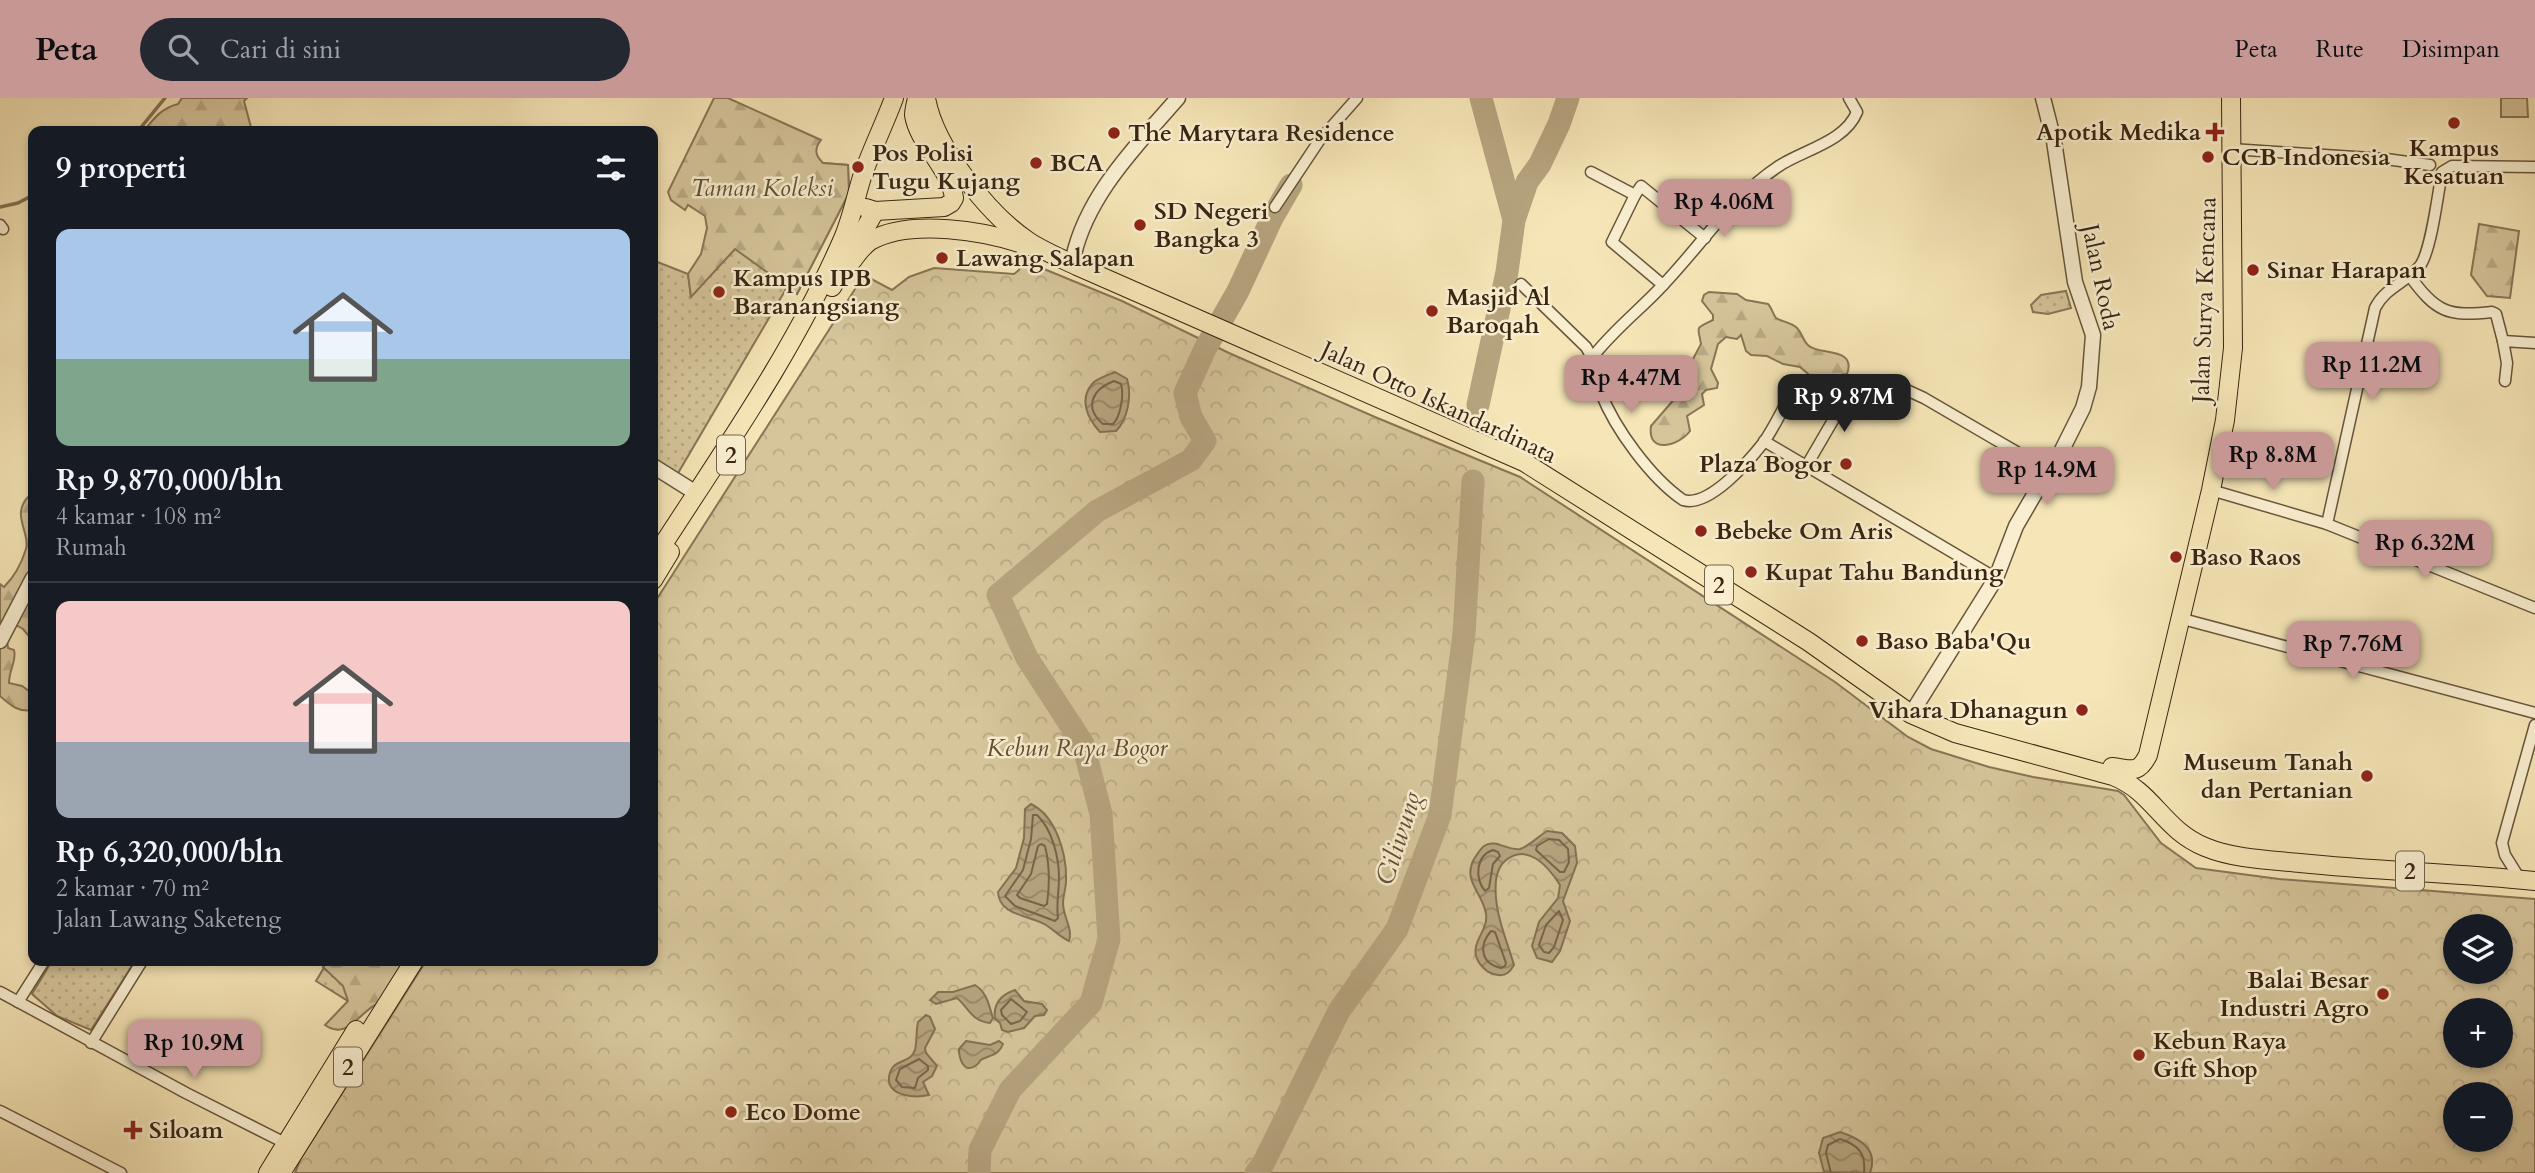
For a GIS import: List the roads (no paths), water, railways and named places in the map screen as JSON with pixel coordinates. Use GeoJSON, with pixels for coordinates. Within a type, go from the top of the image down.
{"type":"FeatureCollection","features":[{"type":"Feature","properties":{"kind":"main road","name":"2"},"geometry":{"type":"LineString","coordinates":[[658,552],[803,320],[840,246],[856,206],[862,178],[894,98]]}},
{"type":"Feature","properties":{"kind":"main road"},"geometry":{"type":"LineString","coordinates":[[856,206],[876,211],[944,206],[954,198],[951,186],[914,114],[917,98]]}},
{"type":"Feature","properties":{"kind":"main road","name":"Jalan Otto Iskandardinata"},"geometry":{"type":"LineString","coordinates":[[926,98],[929,114],[945,145],[991,207],[1027,241],[1074,265]]}},
{"type":"Feature","properties":{"kind":"main road","name":"Jalan Surya Kencana"},"geometry":{"type":"LineString","coordinates":[[2080,766],[2115,767],[2132,771],[2143,765],[2148,755],[2211,490],[2225,420],[2233,348],[2231,98]]}},
{"type":"Feature","properties":{"kind":"main road"},"geometry":{"type":"LineString","coordinates":[[803,320],[829,294],[876,211]]}},
{"type":"Feature","properties":{"kind":"main road","name":"Jalan Otto Iskandardinata"},"geometry":{"type":"LineString","coordinates":[[829,294],[858,252],[869,242],[894,232],[973,230],[1009,239],[1524,462],[1809,642],[1911,714],[1955,733],[2080,766],[2131,783],[2176,831],[2216,851],[2252,858],[2328,866],[2527,878]]}},
{"type":"Feature","properties":{"kind":"main road","name":"2"},"geometry":{"type":"LineString","coordinates":[[658,572],[809,331],[829,294]]}},
{"type":"Feature","properties":{"kind":"main road","name":"2"},"geometry":{"type":"LineString","coordinates":[[268,1173],[397,966]]}},
{"type":"Feature","properties":{"kind":"main road","name":"2"},"geometry":{"type":"LineString","coordinates":[[281,1173],[411,966]]}},
{"type":"Feature","properties":{"kind":"street"},"geometry":{"type":"LineString","coordinates":[[1074,265],[1079,240],[1104,188],[1178,98]]}},
{"type":"Feature","properties":{"kind":"street"},"geometry":{"type":"LineString","coordinates":[[1275,207],[1320,141],[1357,98]]}},
{"type":"Feature","properties":{"kind":"street"},"geometry":{"type":"LineString","coordinates":[[1592,358],[1663,285],[1727,209],[1779,166],[1833,139],[1851,122],[1857,112],[1849,98]]}},
{"type":"Feature","properties":{"kind":"street","name":"Jalan Roda"},"geometry":{"type":"LineString","coordinates":[[1911,714],[1996,578],[2016,526],[2041,483],[2051,472],[2083,408],[2089,387],[2093,335],[2075,282],[2054,141],[2043,98]]}},
{"type":"Feature","properties":{"kind":"street"},"geometry":{"type":"LineString","coordinates":[[2231,149],[2386,159],[2430,165]]}},
{"type":"Feature","properties":{"kind":"street"},"geometry":{"type":"LineString","coordinates":[[2327,524],[2375,308],[2390,289],[2421,265],[2442,172],[2452,166],[2535,167]]}},
{"type":"Feature","properties":{"kind":"street"},"geometry":{"type":"LineString","coordinates":[[1591,172],[1635,195]]}},
{"type":"Feature","properties":{"kind":"street"},"geometry":{"type":"LineString","coordinates":[[1663,285],[1612,242],[1641,186],[1705,238]]}},
{"type":"Feature","properties":{"kind":"street"},"geometry":{"type":"LineString","coordinates":[[2409,275],[2430,298],[2453,314],[2496,314],[2507,363],[2505,382]]}},
{"type":"Feature","properties":{"kind":"street"},"geometry":{"type":"LineString","coordinates":[[1521,284],[1586,347],[1592,358],[1602,395],[1628,441],[1649,471],[1683,500],[1694,501],[1716,490],[1734,475],[1764,441],[1794,389],[1828,406],[1832,405],[1845,386],[1873,386],[1880,382],[1889,382],[1924,398],[2051,472]]}},
{"type":"Feature","properties":{"kind":"street"},"geometry":{"type":"LineString","coordinates":[[2503,341],[2535,343]]}},
{"type":"Feature","properties":{"kind":"street"},"geometry":{"type":"LineString","coordinates":[[1807,466],[1853,386]]}},
{"type":"Feature","properties":{"kind":"street"},"geometry":{"type":"LineString","coordinates":[[1764,441],[1996,578]]}},
{"type":"Feature","properties":{"kind":"street"},"geometry":{"type":"LineString","coordinates":[[658,469],[696,493]]}},
{"type":"Feature","properties":{"kind":"street"},"geometry":{"type":"LineString","coordinates":[[2211,490],[2327,524],[2535,608]]}},
{"type":"Feature","properties":{"kind":"street"},"geometry":{"type":"LineString","coordinates":[[0,641],[28,588]]}},
{"type":"Feature","properties":{"kind":"street"},"geometry":{"type":"LineString","coordinates":[[2179,618],[2535,713]]}},
{"type":"Feature","properties":{"kind":"street"},"geometry":{"type":"LineString","coordinates":[[2527,878],[2505,855],[2502,844],[2535,725]]}},
{"type":"Feature","properties":{"kind":"street"},"geometry":{"type":"LineString","coordinates":[[18,1002],[41,966]]}},
{"type":"Feature","properties":{"kind":"street"},"geometry":{"type":"LineString","coordinates":[[91,1043],[139,966]]}},
{"type":"Feature","properties":{"kind":"street"},"geometry":{"type":"LineString","coordinates":[[0,992],[91,1043],[285,1143]]}},
{"type":"Feature","properties":{"kind":"street"},"geometry":{"type":"LineString","coordinates":[[0,1111],[121,1173]]}},
{"type":"Feature","properties":{"kind":"water"},"geometry":{"type":"Polygon","coordinates":[[[1115,372],[1127,379],[1128,406],[1116,431],[1100,432],[1088,414],[1086,395],[1094,382],[1115,372]]]}},
{"type":"Feature","properties":{"kind":"water"},"geometry":{"type":"Polygon","coordinates":[[[1031,804],[1047,817],[1062,848],[1066,870],[1063,903],[1070,932],[1069,941],[1046,925],[1009,910],[1000,900],[998,892],[1016,868],[1024,838],[1025,809],[1031,804]]]}},
{"type":"Feature","properties":{"kind":"water"},"geometry":{"type":"Polygon","coordinates":[[[1547,831],[1562,833],[1575,846],[1577,863],[1563,901],[1570,921],[1560,951],[1552,962],[1537,958],[1532,946],[1539,922],[1558,898],[1560,885],[1536,859],[1529,855],[1513,856],[1500,867],[1496,877],[1496,902],[1514,965],[1506,974],[1492,974],[1480,964],[1475,951],[1486,914],[1470,874],[1474,859],[1488,844],[1520,849],[1547,831]]]}},
{"type":"Feature","properties":{"kind":"water"},"geometry":{"type":"Polygon","coordinates":[[[975,985],[987,1000],[993,1018],[990,1023],[974,1017],[957,998],[936,1004],[930,1000],[938,992],[953,992],[975,985]]]}},
{"type":"Feature","properties":{"kind":"water"},"geometry":{"type":"Polygon","coordinates":[[[1015,990],[1024,1001],[1042,1004],[1047,1010],[1044,1015],[1035,1016],[1024,1028],[1008,1032],[1002,1030],[995,1019],[995,1009],[1002,997],[1015,990]]]}},
{"type":"Feature","properties":{"kind":"water"},"geometry":{"type":"Polygon","coordinates":[[[926,1015],[930,1017],[935,1029],[925,1048],[926,1053],[937,1066],[932,1076],[923,1082],[929,1095],[903,1095],[893,1089],[889,1077],[894,1066],[913,1055],[918,1022],[926,1015]]]}},
{"type":"Feature","properties":{"kind":"water"},"geometry":{"type":"Polygon","coordinates":[[[966,1041],[990,1045],[999,1041],[1003,1044],[996,1053],[967,1068],[961,1060],[959,1049],[966,1041]]]}},
{"type":"Feature","properties":{"kind":"water"},"geometry":{"type":"Polygon","coordinates":[[[1840,1132],[1866,1146],[1872,1157],[1870,1173],[1824,1172],[1819,1153],[1823,1138],[1840,1132]]]}},
{"type":"Feature","properties":{"kind":"waterway"},"geometry":{"type":"LineString","coordinates":[[142,126],[165,98]]}},
{"type":"Feature","properties":{"kind":"waterway","name":"Ciliwung"},"geometry":{"type":"LineString","coordinates":[[1478,405],[1507,272],[1514,220],[1481,98]]}},
{"type":"Feature","properties":{"kind":"waterway","name":"Ciliwung"},"geometry":{"type":"LineString","coordinates":[[1514,220],[1527,182],[1540,164],[1568,98]]}},
{"type":"Feature","properties":{"kind":"waterway"},"geometry":{"type":"LineString","coordinates":[[979,1173],[980,1150],[1010,1090],[1091,1003],[1109,939],[1101,814],[1083,744],[1027,658],[998,595],[1097,511],[1191,460],[1205,441],[1191,417],[1185,393],[1205,349],[1238,291],[1272,218],[1291,185]]}},
{"type":"Feature","properties":{"kind":"waterway"},"geometry":{"type":"LineString","coordinates":[[0,207],[28,198]]}},
{"type":"Feature","properties":{"kind":"waterway","name":"Ciliwung"},"geometry":{"type":"LineString","coordinates":[[1256,1173],[1263,1164],[1339,1011],[1397,929],[1440,815],[1464,634],[1473,481]]}},
{"type":"Feature","properties":{"kind":"tram line"},"geometry":{"type":"LineString","coordinates":[[1440,407],[1445,410]]}},
{"type":"Feature","properties":{"kind":"place","name":"Kampus Kesatuan"},"geometry":{"type":"Point","coordinates":[2454,123]}},
{"type":"Feature","properties":{"kind":"place","name":"Apotik Medika"},"geometry":{"type":"Point","coordinates":[2215,132]}},
{"type":"Feature","properties":{"kind":"place","name":"The Marytara Residence"},"geometry":{"type":"Point","coordinates":[1114,133]}},
{"type":"Feature","properties":{"kind":"place","name":"CCB Indonesia"},"geometry":{"type":"Point","coordinates":[2208,157]}},
{"type":"Feature","properties":{"kind":"place","name":"BCA"},"geometry":{"type":"Point","coordinates":[1036,163]}},
{"type":"Feature","properties":{"kind":"place","name":"Pos Polisi Tugu Kujang"},"geometry":{"type":"Point","coordinates":[858,167]}},
{"type":"Feature","properties":{"kind":"place","name":"SD Negeri Bangka 3"},"geometry":{"type":"Point","coordinates":[1140,225]}},
{"type":"Feature","properties":{"kind":"place","name":"Lawang Salapan"},"geometry":{"type":"Point","coordinates":[942,258]}},
{"type":"Feature","properties":{"kind":"place","name":"Sinar Harapan"},"geometry":{"type":"Point","coordinates":[2253,270]}},
{"type":"Feature","properties":{"kind":"place","name":"Kampus IPB Baranangsiang"},"geometry":{"type":"Point","coordinates":[719,292]}},
{"type":"Feature","properties":{"kind":"place","name":"Masjid Al Baroqah"},"geometry":{"type":"Point","coordinates":[1432,311]}},
{"type":"Feature","properties":{"kind":"place","name":"Plaza Bogor"},"geometry":{"type":"Point","coordinates":[1846,464]}},
{"type":"Feature","properties":{"kind":"place","name":"Bebeke Om Aris"},"geometry":{"type":"Point","coordinates":[1701,531]}},
{"type":"Feature","properties":{"kind":"place","name":"Baso Raos"},"geometry":{"type":"Point","coordinates":[2176,557]}},
{"type":"Feature","properties":{"kind":"place","name":"Kupat Tahu Bandung"},"geometry":{"type":"Point","coordinates":[1751,572]}},
{"type":"Feature","properties":{"kind":"place","name":"Baso Baba'Qu"},"geometry":{"type":"Point","coordinates":[1862,641]}},
{"type":"Feature","properties":{"kind":"place","name":"Vihara Dhanagun"},"geometry":{"type":"Point","coordinates":[2082,710]}},
{"type":"Feature","properties":{"kind":"place","name":"Museum Tanah dan Pertanian"},"geometry":{"type":"Point","coordinates":[2367,776]}},
{"type":"Feature","properties":{"kind":"place","name":"Balai Besar Industri Agro"},"geometry":{"type":"Point","coordinates":[2383,994]}},
{"type":"Feature","properties":{"kind":"place","name":"Kebun Raya Gift Shop"},"geometry":{"type":"Point","coordinates":[2139,1055]}},
{"type":"Feature","properties":{"kind":"place","name":"Eco Dome"},"geometry":{"type":"Point","coordinates":[731,1112]}},
{"type":"Feature","properties":{"kind":"place","name":"Siloam"},"geometry":{"type":"Point","coordinates":[133,1130]}},
{"type":"Feature","properties":{"kind":"park label","name":"Taman Koleksi"},"geometry":{"type":"Point","coordinates":[762,188]}},
{"type":"Feature","properties":{"kind":"park label","name":"Kebun Raya Bogor"},"geometry":{"type":"Point","coordinates":[1077,748]}}]}
